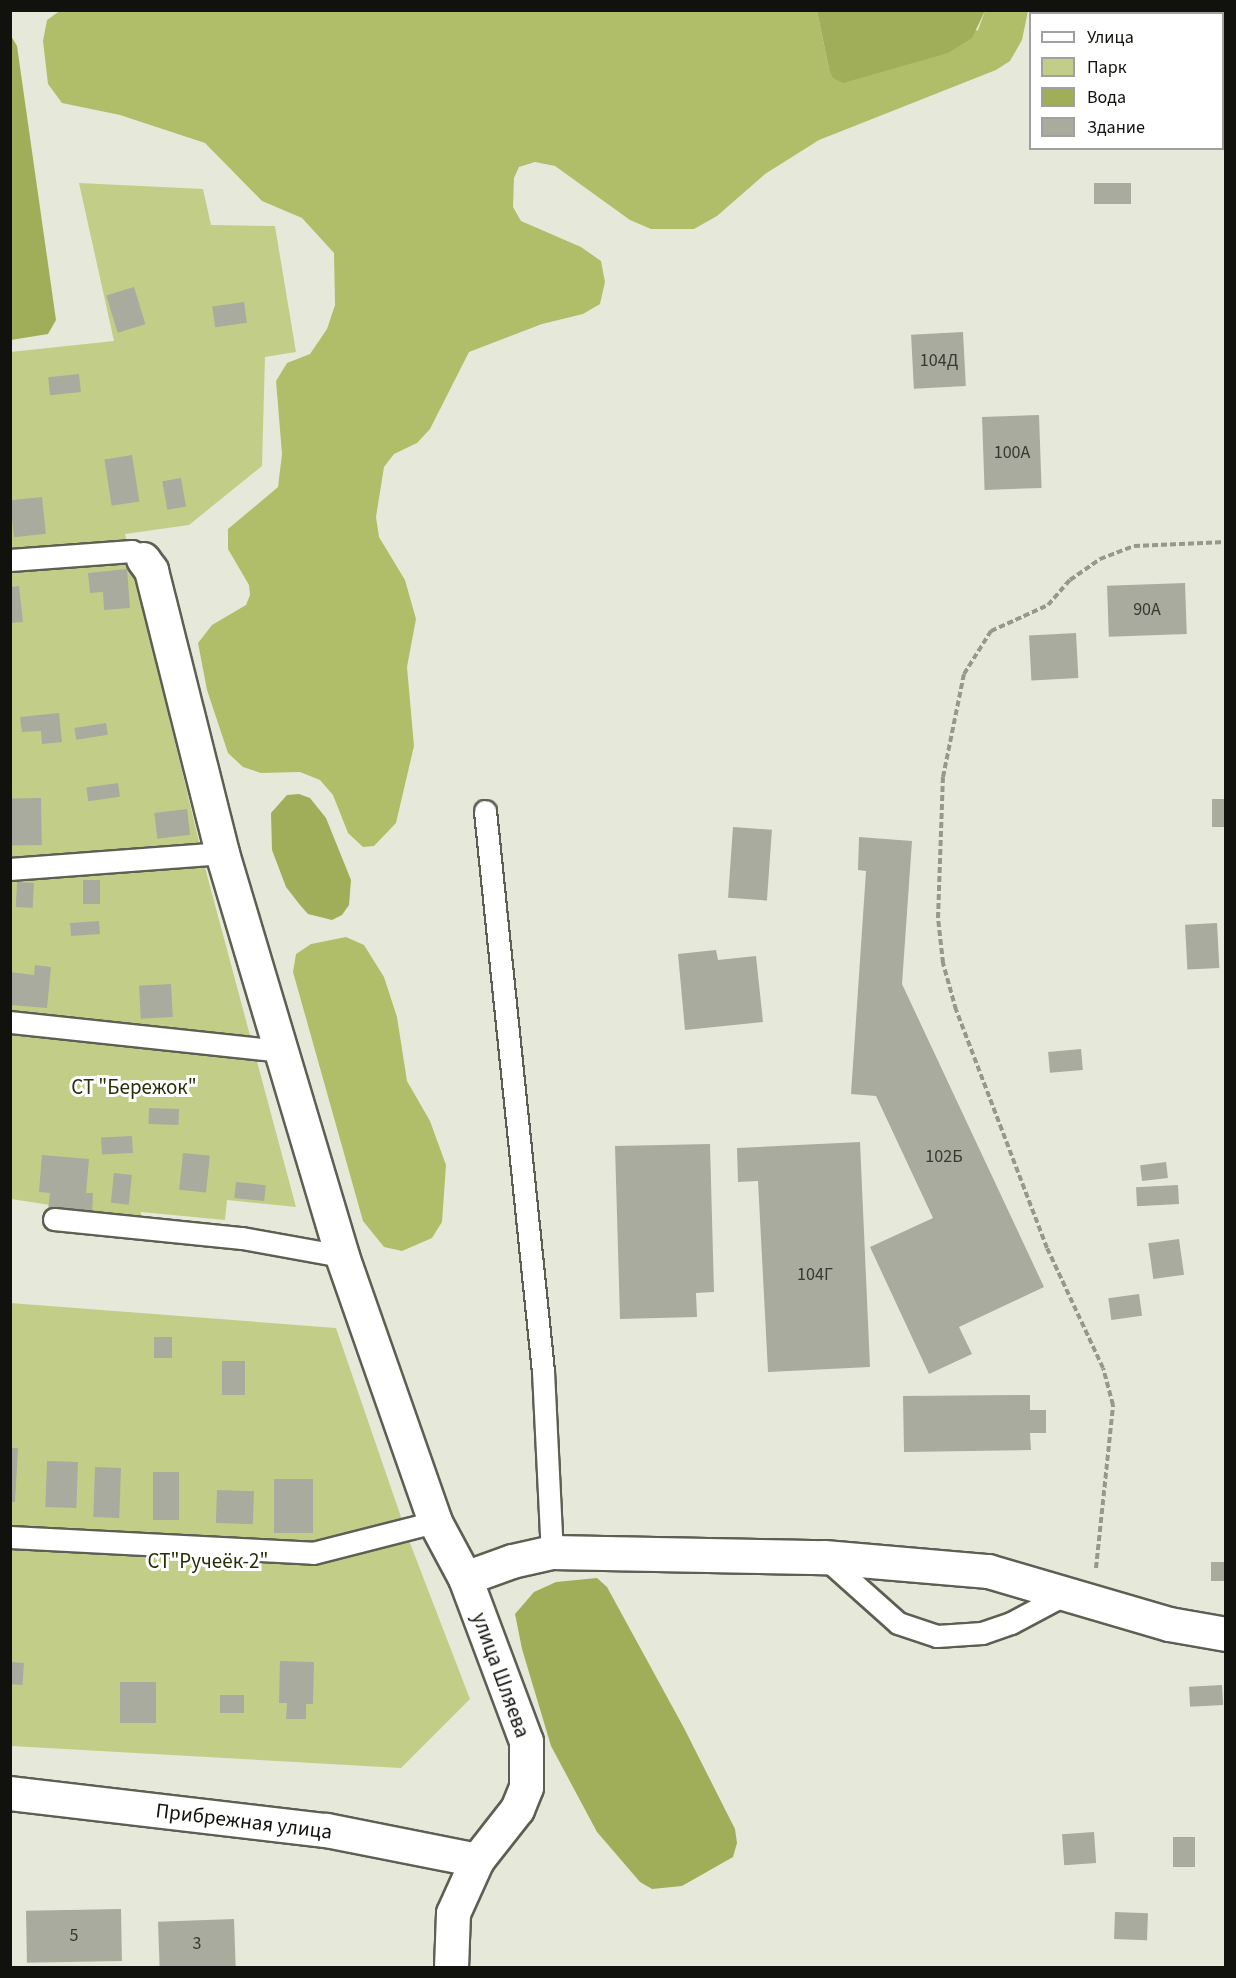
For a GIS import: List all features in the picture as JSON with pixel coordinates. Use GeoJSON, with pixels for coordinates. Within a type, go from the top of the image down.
{"type":"FeatureCollection","features":[{"type":"Feature","properties":{"kind":"street","name":"улица Шляева"},"geometry":{"type":"LineString","coordinates":[[143,559],[151,570],[222,854],[342,1256],[435,1522],[465,1578],[516,1707],[526,1741],[528,1762],[526,1787],[518,1809],[477,1860],[453,1913],[451,1968]]}},
{"type":"Feature","properties":{"kind":"street"},"geometry":{"type":"LineString","coordinates":[[465,1578],[512,1561],[552,1552],[824,1557],[988,1570],[1169,1624],[1226,1634]]}},
{"type":"Feature","properties":{"kind":"street","name":"Прибрежная улица"},"geometry":{"type":"LineString","coordinates":[[10,1792],[326,1830],[477,1860]]}},
{"type":"Feature","properties":{"kind":"lane"},"geometry":{"type":"LineString","coordinates":[[10,561],[132,551],[143,559]]}},
{"type":"Feature","properties":{"kind":"lane"},"geometry":{"type":"LineString","coordinates":[[485,811],[543,1371],[552,1552]]}},
{"type":"Feature","properties":{"kind":"lane"},"geometry":{"type":"LineString","coordinates":[[10,869],[222,854]]}},
{"type":"Feature","properties":{"kind":"lane"},"geometry":{"type":"LineString","coordinates":[[10,1022],[281,1051]]}},
{"type":"Feature","properties":{"kind":"lane"},"geometry":{"type":"LineString","coordinates":[[54,1219],[242,1238],[342,1256]]}},
{"type":"Feature","properties":{"kind":"lane"},"geometry":{"type":"LineString","coordinates":[[10,1537],[313,1553],[435,1522]]}},
{"type":"Feature","properties":{"kind":"lane"},"geometry":{"type":"LineString","coordinates":[[824,1557],[898,1623],[938,1636],[982,1633],[1081,1597]]}},
{"type":"Feature","properties":{"kind":"path"},"geometry":{"type":"LineString","coordinates":[[1081,1597],[1113,1405],[1102,1368],[1047,1248],[956,1011],[946,973],[938,918],[943,777],[964,674],[991,631],[1048,605],[1077,575],[1100,559],[1134,546],[1226,542]]}},
{"type":"Feature","properties":{"kind":"green space","name":"СТ \"Бережок\""},"geometry":{"type":"Polygon","coordinates":[[[79,183],[203,189],[211,225],[275,226],[296,352],[265,357],[262,466],[189,525],[125,534],[207,875],[296,1207],[227,1200],[225,1220],[141,1212],[141,1219],[11,1199],[10,352],[114,341],[79,183]]]}},
{"type":"Feature","properties":{"kind":"green space","name":"СТ\"Ручеёк-2\""},"geometry":{"type":"Polygon","coordinates":[[[10,1303],[336,1328],[410,1543],[470,1699],[401,1768],[11,1746],[10,1303]]]}},
{"type":"Feature","properties":{"kind":"shaded area"},"geometry":{"type":"Polygon","coordinates":[[[61,10],[817,11],[829,69],[978,30],[985,11],[1028,11],[1022,40],[1010,61],[996,70],[819,140],[765,174],[717,216],[694,229],[651,229],[630,220],[555,166],[535,162],[519,167],[514,178],[513,207],[521,221],[581,247],[601,261],[605,282],[600,304],[583,314],[542,324],[469,352],[430,429],[417,443],[394,454],[384,467],[376,517],[379,537],[405,580],[416,619],[407,667],[414,746],[396,823],[374,846],[363,847],[348,833],[333,795],[320,780],[300,772],[261,773],[243,767],[228,753],[207,690],[198,643],[212,625],[246,605],[250,595],[249,585],[228,549],[228,529],[278,487],[282,454],[276,381],[287,363],[310,354],[327,329],[335,305],[334,253],[302,218],[262,201],[205,143],[120,115],[62,103],[48,84],[43,41],[47,20],[61,10]]]}},
{"type":"Feature","properties":{"kind":"shaded area"},"geometry":{"type":"Polygon","coordinates":[[[346,937],[364,945],[384,977],[397,1017],[407,1081],[430,1121],[446,1165],[442,1222],[432,1238],[402,1251],[384,1247],[363,1221],[293,972],[296,954],[311,944],[346,937]]]}},
{"type":"Feature","properties":{"kind":"water"},"geometry":{"type":"Polygon","coordinates":[[[817,10],[985,11],[972,38],[948,53],[843,83],[833,78],[829,69],[817,10]]]}},
{"type":"Feature","properties":{"kind":"water"},"geometry":{"type":"Polygon","coordinates":[[[10,34],[17,46],[56,320],[48,334],[11,340],[10,34]]]}},
{"type":"Feature","properties":{"kind":"water"},"geometry":{"type":"Polygon","coordinates":[[[299,794],[310,798],[326,818],[351,880],[349,905],[342,915],[332,920],[308,914],[300,905],[286,887],[272,850],[271,813],[287,795],[299,794]]]}},
{"type":"Feature","properties":{"kind":"water"},"geometry":{"type":"Polygon","coordinates":[[[597,1578],[607,1587],[684,1728],[735,1829],[737,1843],[733,1857],[682,1886],[652,1889],[640,1882],[597,1832],[551,1746],[522,1649],[515,1614],[534,1592],[556,1582],[597,1578]]]}},
{"type":"Feature","properties":{"kind":"building"},"geometry":{"type":"Polygon","coordinates":[[[1094,183],[1131,183],[1131,204],[1094,204],[1094,183]]]}},
{"type":"Feature","properties":{"kind":"building"},"geometry":{"type":"Polygon","coordinates":[[[134,287],[145,324],[118,333],[106,295],[134,287]]]}},
{"type":"Feature","properties":{"kind":"building"},"geometry":{"type":"Polygon","coordinates":[[[244,302],[247,323],[215,327],[212,306],[244,302]]]}},
{"type":"Feature","properties":{"kind":"building"},"geometry":{"type":"Polygon","coordinates":[[[963,332],[966,386],[914,389],[911,335],[963,332]]]}},
{"type":"Feature","properties":{"kind":"building"},"geometry":{"type":"Polygon","coordinates":[[[79,374],[81,392],[50,395],[48,377],[79,374]]]}},
{"type":"Feature","properties":{"kind":"building"},"geometry":{"type":"Polygon","coordinates":[[[1039,415],[1042,488],[985,490],[982,417],[1039,415]]]}},
{"type":"Feature","properties":{"kind":"building"},"geometry":{"type":"Polygon","coordinates":[[[132,455],[139,501],[112,506],[104,459],[132,455]]]}},
{"type":"Feature","properties":{"kind":"building"},"geometry":{"type":"Polygon","coordinates":[[[181,478],[186,507],[167,510],[162,481],[181,478]]]}},
{"type":"Feature","properties":{"kind":"building"},"geometry":{"type":"Polygon","coordinates":[[[42,497],[46,534],[14,537],[10,500],[42,497]]]}},
{"type":"Feature","properties":{"kind":"building"},"geometry":{"type":"Polygon","coordinates":[[[127,569],[130,608],[104,610],[103,592],[90,593],[88,573],[127,569]]]}},
{"type":"Feature","properties":{"kind":"building"},"geometry":{"type":"Polygon","coordinates":[[[1185,583],[1187,634],[1109,637],[1107,586],[1185,583]]]}},
{"type":"Feature","properties":{"kind":"building"},"geometry":{"type":"Polygon","coordinates":[[[19,586],[23,622],[10,623],[10,587],[19,586]]]}},
{"type":"Feature","properties":{"kind":"building"},"geometry":{"type":"Polygon","coordinates":[[[1076,633],[1078,678],[1031,680],[1029,635],[1076,633]]]}},
{"type":"Feature","properties":{"kind":"building"},"geometry":{"type":"Polygon","coordinates":[[[59,713],[62,742],[42,744],[41,731],[22,732],[20,717],[59,713]]]}},
{"type":"Feature","properties":{"kind":"building"},"geometry":{"type":"Polygon","coordinates":[[[106,723],[108,735],[76,740],[74,728],[106,723]]]}},
{"type":"Feature","properties":{"kind":"building"},"geometry":{"type":"Polygon","coordinates":[[[118,783],[120,797],[88,801],[86,787],[118,783]]]}},
{"type":"Feature","properties":{"kind":"building"},"geometry":{"type":"Polygon","coordinates":[[[41,798],[42,845],[11,846],[10,799],[41,798]]]}},
{"type":"Feature","properties":{"kind":"building"},"geometry":{"type":"Polygon","coordinates":[[[1212,799],[1226,799],[1226,827],[1212,827],[1212,799]]]}},
{"type":"Feature","properties":{"kind":"building"},"geometry":{"type":"Polygon","coordinates":[[[187,809],[190,835],[157,839],[154,813],[187,809]]]}},
{"type":"Feature","properties":{"kind":"building"},"geometry":{"type":"Polygon","coordinates":[[[733,827],[772,830],[767,901],[728,898],[733,827]]]}},
{"type":"Feature","properties":{"kind":"building"},"geometry":{"type":"Polygon","coordinates":[[[859,837],[912,841],[902,984],[1044,1287],[959,1327],[972,1354],[929,1374],[870,1247],[933,1218],[876,1096],[851,1094],[866,871],[858,870],[859,837]]]}},
{"type":"Feature","properties":{"kind":"building"},"geometry":{"type":"Polygon","coordinates":[[[83,880],[100,880],[100,904],[83,904],[83,880]]]}},
{"type":"Feature","properties":{"kind":"building"},"geometry":{"type":"Polygon","coordinates":[[[17,882],[34,883],[33,908],[16,907],[17,882]]]}},
{"type":"Feature","properties":{"kind":"building"},"geometry":{"type":"Polygon","coordinates":[[[99,921],[100,934],[71,936],[70,923],[99,921]]]}},
{"type":"Feature","properties":{"kind":"building"},"geometry":{"type":"Polygon","coordinates":[[[1217,923],[1219,968],[1187,970],[1185,925],[1217,923]]]}},
{"type":"Feature","properties":{"kind":"building"},"geometry":{"type":"Polygon","coordinates":[[[716,950],[718,960],[756,956],[763,1022],[685,1030],[678,954],[716,950]]]}},
{"type":"Feature","properties":{"kind":"building"},"geometry":{"type":"Polygon","coordinates":[[[35,965],[51,967],[47,1008],[10,1005],[10,972],[34,975],[35,965]]]}},
{"type":"Feature","properties":{"kind":"building"},"geometry":{"type":"Polygon","coordinates":[[[171,984],[173,1017],[141,1019],[139,986],[171,984]]]}},
{"type":"Feature","properties":{"kind":"building"},"geometry":{"type":"Polygon","coordinates":[[[1081,1049],[1083,1070],[1050,1073],[1048,1052],[1081,1049]]]}},
{"type":"Feature","properties":{"kind":"building"},"geometry":{"type":"Polygon","coordinates":[[[149,1108],[179,1109],[178,1125],[148,1124],[149,1108]]]}},
{"type":"Feature","properties":{"kind":"building"},"geometry":{"type":"Polygon","coordinates":[[[132,1136],[133,1153],[102,1155],[101,1138],[132,1136]]]}},
{"type":"Feature","properties":{"kind":"building"},"geometry":{"type":"Polygon","coordinates":[[[860,1142],[870,1367],[768,1372],[758,1181],[738,1182],[737,1148],[860,1142]]]}},
{"type":"Feature","properties":{"kind":"building"},"geometry":{"type":"Polygon","coordinates":[[[710,1144],[714,1292],[696,1293],[697,1317],[620,1319],[615,1146],[710,1144]]]}},
{"type":"Feature","properties":{"kind":"building"},"geometry":{"type":"Polygon","coordinates":[[[183,1153],[210,1156],[206,1193],[179,1190],[183,1153]]]}},
{"type":"Feature","properties":{"kind":"building"},"geometry":{"type":"Polygon","coordinates":[[[42,1155],[89,1159],[86,1193],[93,1193],[92,1214],[48,1210],[50,1193],[39,1192],[42,1155]]]}},
{"type":"Feature","properties":{"kind":"building"},"geometry":{"type":"Polygon","coordinates":[[[1166,1162],[1168,1178],[1142,1181],[1140,1165],[1166,1162]]]}},
{"type":"Feature","properties":{"kind":"building"},"geometry":{"type":"Polygon","coordinates":[[[114,1173],[132,1175],[129,1205],[111,1203],[114,1173]]]}},
{"type":"Feature","properties":{"kind":"building"},"geometry":{"type":"Polygon","coordinates":[[[236,1182],[266,1185],[264,1201],[234,1198],[236,1182]]]}},
{"type":"Feature","properties":{"kind":"building"},"geometry":{"type":"Polygon","coordinates":[[[1178,1185],[1179,1204],[1137,1206],[1136,1187],[1178,1185]]]}},
{"type":"Feature","properties":{"kind":"building"},"geometry":{"type":"Polygon","coordinates":[[[1179,1239],[1184,1275],[1153,1279],[1148,1243],[1179,1239]]]}},
{"type":"Feature","properties":{"kind":"building"},"geometry":{"type":"Polygon","coordinates":[[[1139,1294],[1142,1316],[1111,1320],[1108,1298],[1139,1294]]]}},
{"type":"Feature","properties":{"kind":"building"},"geometry":{"type":"Polygon","coordinates":[[[154,1337],[172,1337],[172,1358],[154,1358],[154,1337]]]}},
{"type":"Feature","properties":{"kind":"building"},"geometry":{"type":"Polygon","coordinates":[[[222,1361],[245,1361],[245,1395],[222,1395],[222,1361]]]}},
{"type":"Feature","properties":{"kind":"building"},"geometry":{"type":"Polygon","coordinates":[[[1030,1395],[1030,1410],[1046,1410],[1046,1433],[1030,1433],[1031,1450],[904,1452],[903,1396],[1030,1395]]]}},
{"type":"Feature","properties":{"kind":"building"},"geometry":{"type":"Polygon","coordinates":[[[10,1448],[18,1448],[15,1502],[10,1502],[10,1448]]]}},
{"type":"Feature","properties":{"kind":"building"},"geometry":{"type":"Polygon","coordinates":[[[47,1461],[78,1462],[76,1508],[45,1507],[47,1461]]]}},
{"type":"Feature","properties":{"kind":"building"},"geometry":{"type":"Polygon","coordinates":[[[95,1467],[121,1468],[119,1518],[93,1517],[95,1467]]]}},
{"type":"Feature","properties":{"kind":"building"},"geometry":{"type":"Polygon","coordinates":[[[153,1472],[179,1472],[179,1520],[153,1520],[153,1472]]]}},
{"type":"Feature","properties":{"kind":"building"},"geometry":{"type":"Polygon","coordinates":[[[274,1479],[313,1479],[313,1533],[274,1533],[274,1479]]]}},
{"type":"Feature","properties":{"kind":"building"},"geometry":{"type":"Polygon","coordinates":[[[217,1490],[254,1491],[253,1524],[216,1523],[217,1490]]]}},
{"type":"Feature","properties":{"kind":"building"},"geometry":{"type":"Polygon","coordinates":[[[1211,1562],[1226,1562],[1226,1581],[1211,1581],[1211,1562]]]}},
{"type":"Feature","properties":{"kind":"building"},"geometry":{"type":"Polygon","coordinates":[[[280,1661],[314,1662],[313,1704],[306,1704],[306,1719],[286,1719],[287,1703],[279,1703],[280,1661]]]}},
{"type":"Feature","properties":{"kind":"building"},"geometry":{"type":"Polygon","coordinates":[[[10,1662],[24,1663],[22,1685],[10,1684],[10,1662]]]}},
{"type":"Feature","properties":{"kind":"building"},"geometry":{"type":"Polygon","coordinates":[[[120,1682],[156,1682],[156,1723],[120,1723],[120,1682]]]}},
{"type":"Feature","properties":{"kind":"building"},"geometry":{"type":"Polygon","coordinates":[[[1222,1685],[1223,1705],[1190,1707],[1189,1687],[1222,1685]]]}},
{"type":"Feature","properties":{"kind":"building"},"geometry":{"type":"Polygon","coordinates":[[[220,1695],[244,1695],[244,1713],[220,1713],[220,1695]]]}},
{"type":"Feature","properties":{"kind":"building"},"geometry":{"type":"Polygon","coordinates":[[[1094,1832],[1096,1863],[1064,1865],[1062,1834],[1094,1832]]]}},
{"type":"Feature","properties":{"kind":"building"},"geometry":{"type":"Polygon","coordinates":[[[1173,1837],[1195,1837],[1195,1867],[1173,1867],[1173,1837]]]}},
{"type":"Feature","properties":{"kind":"building"},"geometry":{"type":"Polygon","coordinates":[[[121,1909],[122,1961],[27,1963],[26,1911],[121,1909]]]}},
{"type":"Feature","properties":{"kind":"building"},"geometry":{"type":"Polygon","coordinates":[[[1115,1912],[1148,1913],[1147,1940],[1114,1939],[1115,1912]]]}},
{"type":"Feature","properties":{"kind":"building"},"geometry":{"type":"Polygon","coordinates":[[[234,1919],[236,1968],[160,1968],[158,1922],[234,1919]]]}}]}
